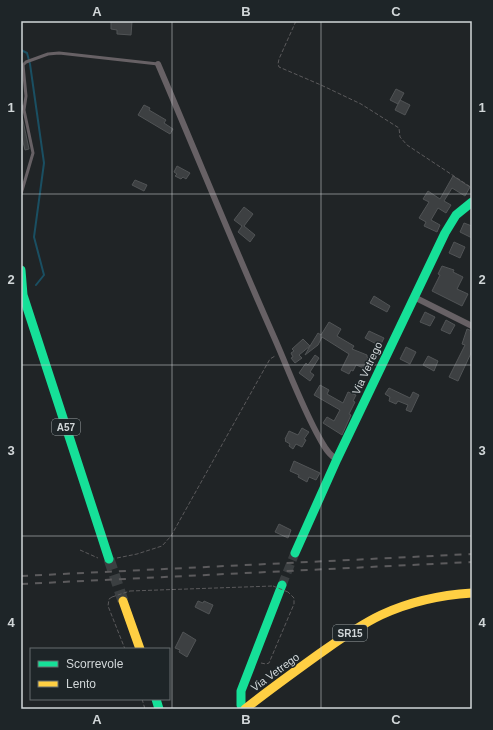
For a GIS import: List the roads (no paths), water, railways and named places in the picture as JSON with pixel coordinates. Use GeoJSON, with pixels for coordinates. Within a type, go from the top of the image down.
{"type":"FeatureCollection","features":[{"type":"Feature","properties":{"kind":"main road","name":"Via Vetrego"},"geometry":{"type":"LineString","coordinates":[[295,553],[337,459],[452,221],[461,210],[472,202]]}},
{"type":"Feature","properties":{"kind":"main road","name":"A57"},"geometry":{"type":"LineString","coordinates":[[21,270],[22,292],[109,559]]}},
{"type":"Feature","properties":{"kind":"main road","name":"Via Vetrego"},"geometry":{"type":"LineString","coordinates":[[281,587],[240,691],[241,705],[244,709],[355,629],[383,615],[431,598],[460,593],[472,593]]}},
{"type":"Feature","properties":{"kind":"main road"},"geometry":{"type":"LineString","coordinates":[[123,601],[140,648]]}},
{"type":"Feature","properties":{"kind":"street"},"geometry":{"type":"LineString","coordinates":[[158,64],[238,254],[319,438],[329,452],[337,459]]}},
{"type":"Feature","properties":{"kind":"street"},"geometry":{"type":"LineString","coordinates":[[414,297],[472,326]]}},
{"type":"Feature","properties":{"kind":"lane"},"geometry":{"type":"LineString","coordinates":[[21,194],[33,153],[24,110],[26,91],[23,65],[26,62],[48,54],[59,53],[158,64]]}},
{"type":"Feature","properties":{"kind":"lane"},"geometry":{"type":"LineString","coordinates":[[21,105],[24,110]]}},
{"type":"Feature","properties":{"kind":"waterway"},"geometry":{"type":"LineString","coordinates":[[21,50],[27,53],[30,64],[44,163],[34,237],[44,275],[36,285]]}},
{"type":"Feature","properties":{"kind":"tunnel"},"geometry":{"type":"LineString","coordinates":[[282,585],[295,553]]}},
{"type":"Feature","properties":{"kind":"tunnel"},"geometry":{"type":"LineString","coordinates":[[109,559],[123,601]]}},
{"type":"Feature","properties":{"kind":"railway"},"geometry":{"type":"LineString","coordinates":[[21,576],[472,554]]}},
{"type":"Feature","properties":{"kind":"railway"},"geometry":{"type":"LineString","coordinates":[[21,584],[472,562]]}}]}
